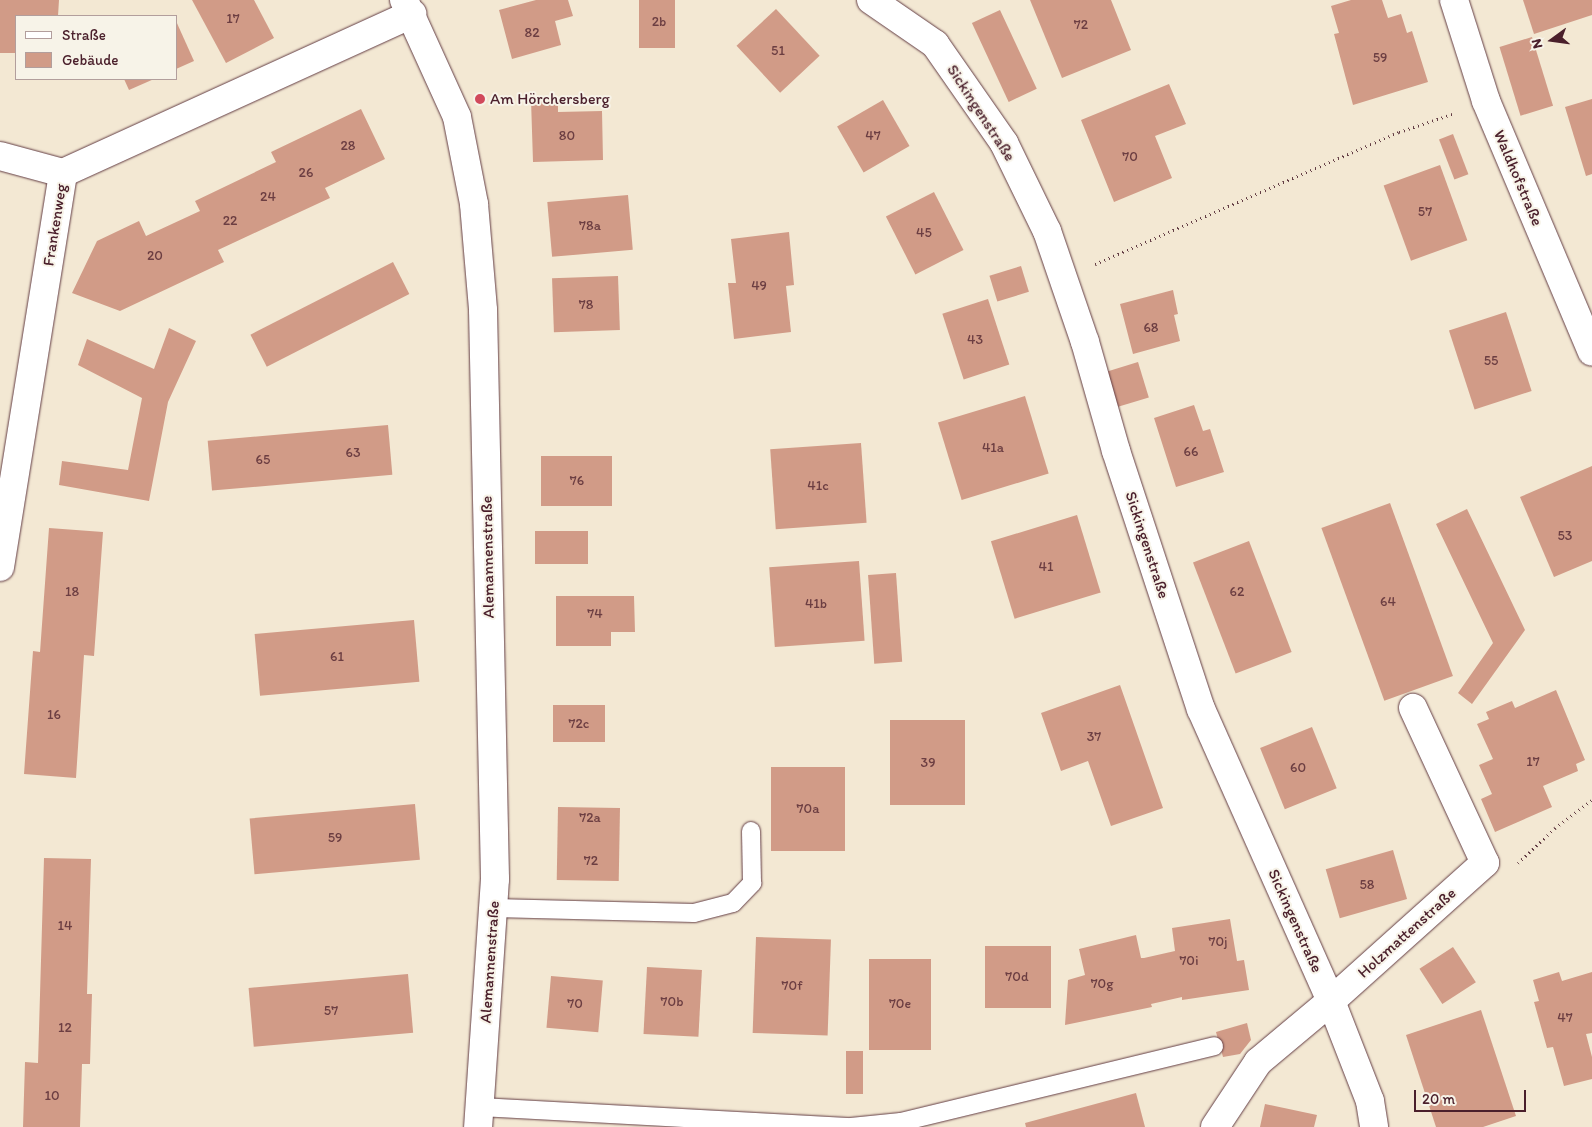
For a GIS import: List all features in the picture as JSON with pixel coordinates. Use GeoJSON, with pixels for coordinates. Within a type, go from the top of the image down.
{"type":"FeatureCollection","features":[{"type":"Feature","properties":{"kind":"street","name":"Sickingenstraße"},"geometry":{"type":"LineString","coordinates":[[871,0],[935,44],[1004,142],[1047,231],[1085,342],[1116,451],[1201,709],[1331,1001],[1370,1101],[1374,1127]]}},
{"type":"Feature","properties":{"kind":"street","name":"Waldhofstraße"},"geometry":{"type":"LineString","coordinates":[[1454,0],[1486,100],[1592,352]]}},
{"type":"Feature","properties":{"kind":"street","name":"Frankenweg"},"geometry":{"type":"LineString","coordinates":[[0,566],[63,173],[408,7]]}},
{"type":"Feature","properties":{"kind":"street","name":"Alemannenstraße"},"geometry":{"type":"LineString","coordinates":[[408,7],[457,118],[474,204],[483,310],[496,879],[479,1117]]}},
{"type":"Feature","properties":{"kind":"street"},"geometry":{"type":"LineString","coordinates":[[0,156],[63,173]]}},
{"type":"Feature","properties":{"kind":"street","name":"Holzmattenstraße"},"geometry":{"type":"LineString","coordinates":[[1215,1127],[1258,1062],[1331,1001],[1485,863],[1413,708]]}},
{"type":"Feature","properties":{"kind":"lane"},"geometry":{"type":"LineString","coordinates":[[494,908],[694,912],[734,903],[752,883],[751,831]]}},
{"type":"Feature","properties":{"kind":"lane"},"geometry":{"type":"LineString","coordinates":[[479,1117],[851,1127],[901,1122],[1214,1046]]}},
{"type":"Feature","properties":{"kind":"path"},"geometry":{"type":"LineString","coordinates":[[1088,267],[1399,132],[1463,110]]}},
{"type":"Feature","properties":{"kind":"path"},"geometry":{"type":"LineString","coordinates":[[1518,863],[1555,828],[1592,800]]}},
{"type":"Feature","properties":{"kind":"building"},"geometry":{"type":"Polygon","coordinates":[[[0,0],[59,0],[58,15],[15,15],[15,53],[0,53],[0,0]]]}},
{"type":"Feature","properties":{"kind":"building"},"geometry":{"type":"Polygon","coordinates":[[[192,0],[254,0],[274,38],[226,63],[192,0]]]}},
{"type":"Feature","properties":{"kind":"building"},"geometry":{"type":"Polygon","coordinates":[[[536,0],[568,0],[573,16],[555,21],[561,45],[512,59],[499,10],[536,0]]]}},
{"type":"Feature","properties":{"kind":"building"},"geometry":{"type":"Polygon","coordinates":[[[639,0],[675,0],[675,48],[639,48],[639,0]]]}},
{"type":"Feature","properties":{"kind":"building"},"geometry":{"type":"Polygon","coordinates":[[[1030,0],[1111,0],[1131,50],[1062,78],[1030,0]]]}},
{"type":"Feature","properties":{"kind":"building"},"geometry":{"type":"Polygon","coordinates":[[[1351,0],[1382,0],[1388,18],[1401,14],[1407,33],[1412,31],[1428,82],[1353,105],[1334,34],[1339,33],[1331,6],[1351,0]]]}},
{"type":"Feature","properties":{"kind":"building"},"geometry":{"type":"Polygon","coordinates":[[[1523,0],[1592,0],[1592,15],[1534,34],[1523,0]]]}},
{"type":"Feature","properties":{"kind":"building"},"geometry":{"type":"Polygon","coordinates":[[[776,9],[820,56],[780,93],[737,46],[776,9]]]}},
{"type":"Feature","properties":{"kind":"building"},"geometry":{"type":"Polygon","coordinates":[[[1000,10],[1037,89],[1009,102],[972,23],[1000,10]]]}},
{"type":"Feature","properties":{"kind":"building"},"geometry":{"type":"Polygon","coordinates":[[[178,25],[194,61],[178,68],[178,25]]]}},
{"type":"Feature","properties":{"kind":"building"},"geometry":{"type":"Polygon","coordinates":[[[1532,37],[1553,106],[1521,116],[1499,47],[1532,37]]]}},
{"type":"Feature","properties":{"kind":"building"},"geometry":{"type":"Polygon","coordinates":[[[124,80],[152,80],[129,90],[124,80]]]}},
{"type":"Feature","properties":{"kind":"building"},"geometry":{"type":"Polygon","coordinates":[[[1169,84],[1186,124],[1155,136],[1172,178],[1114,202],[1081,120],[1169,84]]]}},
{"type":"Feature","properties":{"kind":"building"},"geometry":{"type":"Polygon","coordinates":[[[558,99],[558,112],[602,111],[603,160],[533,162],[531,100],[558,99]]]}},
{"type":"Feature","properties":{"kind":"building"},"geometry":{"type":"Polygon","coordinates":[[[1592,99],[1592,174],[1586,176],[1565,107],[1592,99]]]}},
{"type":"Feature","properties":{"kind":"building"},"geometry":{"type":"Polygon","coordinates":[[[883,100],[910,146],[864,172],[837,126],[883,100]]]}},
{"type":"Feature","properties":{"kind":"building"},"geometry":{"type":"Polygon","coordinates":[[[361,109],[385,159],[325,188],[330,198],[218,250],[224,262],[120,311],[72,293],[97,241],[139,221],[146,236],[200,211],[195,201],[276,162],[271,152],[361,109]]]}},
{"type":"Feature","properties":{"kind":"building"},"geometry":{"type":"Polygon","coordinates":[[[1453,134],[1468,174],[1454,180],[1439,139],[1453,134]]]}},
{"type":"Feature","properties":{"kind":"building"},"geometry":{"type":"Polygon","coordinates":[[[1440,165],[1467,240],[1411,261],[1384,186],[1440,165]]]}},
{"type":"Feature","properties":{"kind":"building"},"geometry":{"type":"Polygon","coordinates":[[[934,192],[964,250],[915,274],[886,217],[934,192]]]}},
{"type":"Feature","properties":{"kind":"building"},"geometry":{"type":"Polygon","coordinates":[[[628,195],[633,250],[552,257],[547,202],[628,195]]]}},
{"type":"Feature","properties":{"kind":"building"},"geometry":{"type":"Polygon","coordinates":[[[789,232],[794,285],[786,286],[791,332],[734,339],[728,283],[736,283],[731,239],[789,232]]]}},
{"type":"Feature","properties":{"kind":"building"},"geometry":{"type":"Polygon","coordinates":[[[393,262],[409,294],[267,367],[250,335],[393,262]]]}},
{"type":"Feature","properties":{"kind":"building"},"geometry":{"type":"Polygon","coordinates":[[[1021,266],[1029,292],[997,301],[989,276],[1021,266]]]}},
{"type":"Feature","properties":{"kind":"building"},"geometry":{"type":"Polygon","coordinates":[[[618,276],[620,330],[554,332],[552,278],[618,276]]]}},
{"type":"Feature","properties":{"kind":"building"},"geometry":{"type":"Polygon","coordinates":[[[1173,290],[1178,314],[1174,315],[1180,341],[1133,354],[1120,304],[1173,290]]]}},
{"type":"Feature","properties":{"kind":"building"},"geometry":{"type":"Polygon","coordinates":[[[988,299],[1009,365],[964,379],[942,314],[988,299]]]}},
{"type":"Feature","properties":{"kind":"building"},"geometry":{"type":"Polygon","coordinates":[[[1506,312],[1532,391],[1475,409],[1449,331],[1506,312]]]}},
{"type":"Feature","properties":{"kind":"building"},"geometry":{"type":"Polygon","coordinates":[[[169,328],[196,341],[168,402],[149,501],[59,485],[62,461],[128,470],[142,398],[78,365],[87,339],[154,369],[169,328]]]}},
{"type":"Feature","properties":{"kind":"building"},"geometry":{"type":"Polygon","coordinates":[[[1138,362],[1149,397],[1117,407],[1106,372],[1138,362]]]}},
{"type":"Feature","properties":{"kind":"building"},"geometry":{"type":"Polygon","coordinates":[[[1025,396],[1049,473],[962,500],[938,423],[1025,396]]]}},
{"type":"Feature","properties":{"kind":"building"},"geometry":{"type":"Polygon","coordinates":[[[1194,405],[1203,431],[1210,429],[1224,472],[1176,487],[1154,418],[1194,405]]]}},
{"type":"Feature","properties":{"kind":"building"},"geometry":{"type":"Polygon","coordinates":[[[388,425],[392,475],[212,491],[208,441],[388,425]]]}},
{"type":"Feature","properties":{"kind":"building"},"geometry":{"type":"Polygon","coordinates":[[[861,443],[867,523],[776,529],[770,449],[861,443]]]}},
{"type":"Feature","properties":{"kind":"building"},"geometry":{"type":"Polygon","coordinates":[[[541,456],[612,456],[612,506],[541,506],[541,456]]]}},
{"type":"Feature","properties":{"kind":"building"},"geometry":{"type":"Polygon","coordinates":[[[1592,466],[1592,561],[1554,577],[1520,497],[1592,466]]]}},
{"type":"Feature","properties":{"kind":"building"},"geometry":{"type":"Polygon","coordinates":[[[1390,503],[1453,676],[1384,701],[1321,528],[1390,503]]]}},
{"type":"Feature","properties":{"kind":"building"},"geometry":{"type":"Polygon","coordinates":[[[1467,509],[1525,630],[1472,704],[1458,693],[1493,643],[1436,524],[1467,509]]]}},
{"type":"Feature","properties":{"kind":"building"},"geometry":{"type":"Polygon","coordinates":[[[1077,515],[1101,592],[1015,619],[991,541],[1077,515]]]}},
{"type":"Feature","properties":{"kind":"building"},"geometry":{"type":"Polygon","coordinates":[[[49,528],[103,532],[94,656],[84,655],[76,778],[24,774],[33,651],[40,652],[49,528]]]}},
{"type":"Feature","properties":{"kind":"building"},"geometry":{"type":"Polygon","coordinates":[[[535,531],[588,531],[588,564],[535,564],[535,531]]]}},
{"type":"Feature","properties":{"kind":"building"},"geometry":{"type":"Polygon","coordinates":[[[1249,541],[1292,652],[1236,674],[1193,563],[1249,541]]]}},
{"type":"Feature","properties":{"kind":"building"},"geometry":{"type":"Polygon","coordinates":[[[859,561],[865,641],[775,647],[769,567],[859,561]]]}},
{"type":"Feature","properties":{"kind":"building"},"geometry":{"type":"Polygon","coordinates":[[[896,573],[902,662],[874,664],[868,575],[896,573]]]}},
{"type":"Feature","properties":{"kind":"building"},"geometry":{"type":"Polygon","coordinates":[[[556,596],[634,596],[635,632],[611,632],[611,646],[556,646],[556,596]]]}},
{"type":"Feature","properties":{"kind":"building"},"geometry":{"type":"Polygon","coordinates":[[[414,620],[419,682],[260,696],[255,634],[414,620]]]}},
{"type":"Feature","properties":{"kind":"building"},"geometry":{"type":"Polygon","coordinates":[[[1120,685],[1163,808],[1111,826],[1088,761],[1061,771],[1041,713],[1120,685]]]}},
{"type":"Feature","properties":{"kind":"building"},"geometry":{"type":"Polygon","coordinates":[[[1556,690],[1585,760],[1576,764],[1578,771],[1543,786],[1552,807],[1495,832],[1481,799],[1492,794],[1479,765],[1493,759],[1477,724],[1489,719],[1486,712],[1512,701],[1515,708],[1556,690]]]}},
{"type":"Feature","properties":{"kind":"building"},"geometry":{"type":"Polygon","coordinates":[[[553,705],[605,705],[605,742],[553,742],[553,705]]]}},
{"type":"Feature","properties":{"kind":"building"},"geometry":{"type":"Polygon","coordinates":[[[890,720],[965,720],[965,805],[890,805],[890,720]]]}},
{"type":"Feature","properties":{"kind":"building"},"geometry":{"type":"Polygon","coordinates":[[[1312,727],[1337,788],[1285,809],[1260,748],[1312,727]]]}},
{"type":"Feature","properties":{"kind":"building"},"geometry":{"type":"Polygon","coordinates":[[[771,767],[845,767],[845,851],[771,851],[771,767]]]}},
{"type":"Feature","properties":{"kind":"building"},"geometry":{"type":"Polygon","coordinates":[[[415,804],[420,860],[255,874],[250,818],[415,804]]]}},
{"type":"Feature","properties":{"kind":"building"},"geometry":{"type":"Polygon","coordinates":[[[558,807],[620,808],[619,881],[557,880],[558,807]]]}},
{"type":"Feature","properties":{"kind":"building"},"geometry":{"type":"Polygon","coordinates":[[[1393,850],[1407,899],[1340,918],[1326,869],[1393,850]]]}},
{"type":"Feature","properties":{"kind":"building"},"geometry":{"type":"Polygon","coordinates":[[[44,858],[91,859],[87,994],[92,994],[90,1064],[82,1064],[80,1127],[23,1127],[25,1062],[38,1063],[44,858]]]}},
{"type":"Feature","properties":{"kind":"building"},"geometry":{"type":"Polygon","coordinates":[[[1230,919],[1237,961],[1244,960],[1249,990],[1182,1000],[1182,997],[1151,1004],[1152,1007],[1065,1025],[1068,980],[1085,975],[1079,949],[1136,935],[1141,958],[1144,958],[1175,951],[1172,928],[1230,919]]]}},
{"type":"Feature","properties":{"kind":"building"},"geometry":{"type":"Polygon","coordinates":[[[756,937],[831,940],[828,1036],[753,1033],[756,937]]]}},
{"type":"Feature","properties":{"kind":"building"},"geometry":{"type":"Polygon","coordinates":[[[985,946],[1051,946],[1051,1008],[985,1008],[985,946]]]}},
{"type":"Feature","properties":{"kind":"building"},"geometry":{"type":"Polygon","coordinates":[[[1453,947],[1476,982],[1442,1004],[1419,969],[1453,947]]]}},
{"type":"Feature","properties":{"kind":"building"},"geometry":{"type":"Polygon","coordinates":[[[869,959],[931,959],[931,1050],[869,1050],[869,959]]]}},
{"type":"Feature","properties":{"kind":"building"},"geometry":{"type":"Polygon","coordinates":[[[647,967],[702,970],[698,1037],[643,1034],[647,967]]]}},
{"type":"Feature","properties":{"kind":"building"},"geometry":{"type":"Polygon","coordinates":[[[1559,972],[1562,981],[1592,972],[1592,1033],[1586,1034],[1592,1057],[1592,1079],[1564,1086],[1553,1047],[1547,1048],[1534,1002],[1539,1001],[1533,980],[1559,972]]]}},
{"type":"Feature","properties":{"kind":"building"},"geometry":{"type":"Polygon","coordinates":[[[408,974],[413,1033],[254,1047],[249,988],[408,974]]]}},
{"type":"Feature","properties":{"kind":"building"},"geometry":{"type":"Polygon","coordinates":[[[551,976],[603,981],[598,1032],[546,1028],[551,976]]]}},
{"type":"Feature","properties":{"kind":"building"},"geometry":{"type":"Polygon","coordinates":[[[1481,1010],[1516,1116],[1483,1127],[1436,1127],[1406,1035],[1481,1010]]]}},
{"type":"Feature","properties":{"kind":"building"},"geometry":{"type":"Polygon","coordinates":[[[1247,1023],[1251,1040],[1240,1054],[1223,1057],[1216,1032],[1247,1023]]]}},
{"type":"Feature","properties":{"kind":"building"},"geometry":{"type":"Polygon","coordinates":[[[846,1051],[863,1051],[863,1094],[846,1094],[846,1051]]]}},
{"type":"Feature","properties":{"kind":"building"},"geometry":{"type":"Polygon","coordinates":[[[1136,1093],[1145,1127],[1026,1127],[1025,1123],[1136,1093]]]}},
{"type":"Feature","properties":{"kind":"building"},"geometry":{"type":"Polygon","coordinates":[[[1265,1104],[1317,1115],[1314,1127],[1260,1127],[1265,1104]]]}},
{"type":"Feature","properties":{"kind":"place","name":"Am Hörchersberg"},"geometry":{"type":"Point","coordinates":[480,99]}}]}
